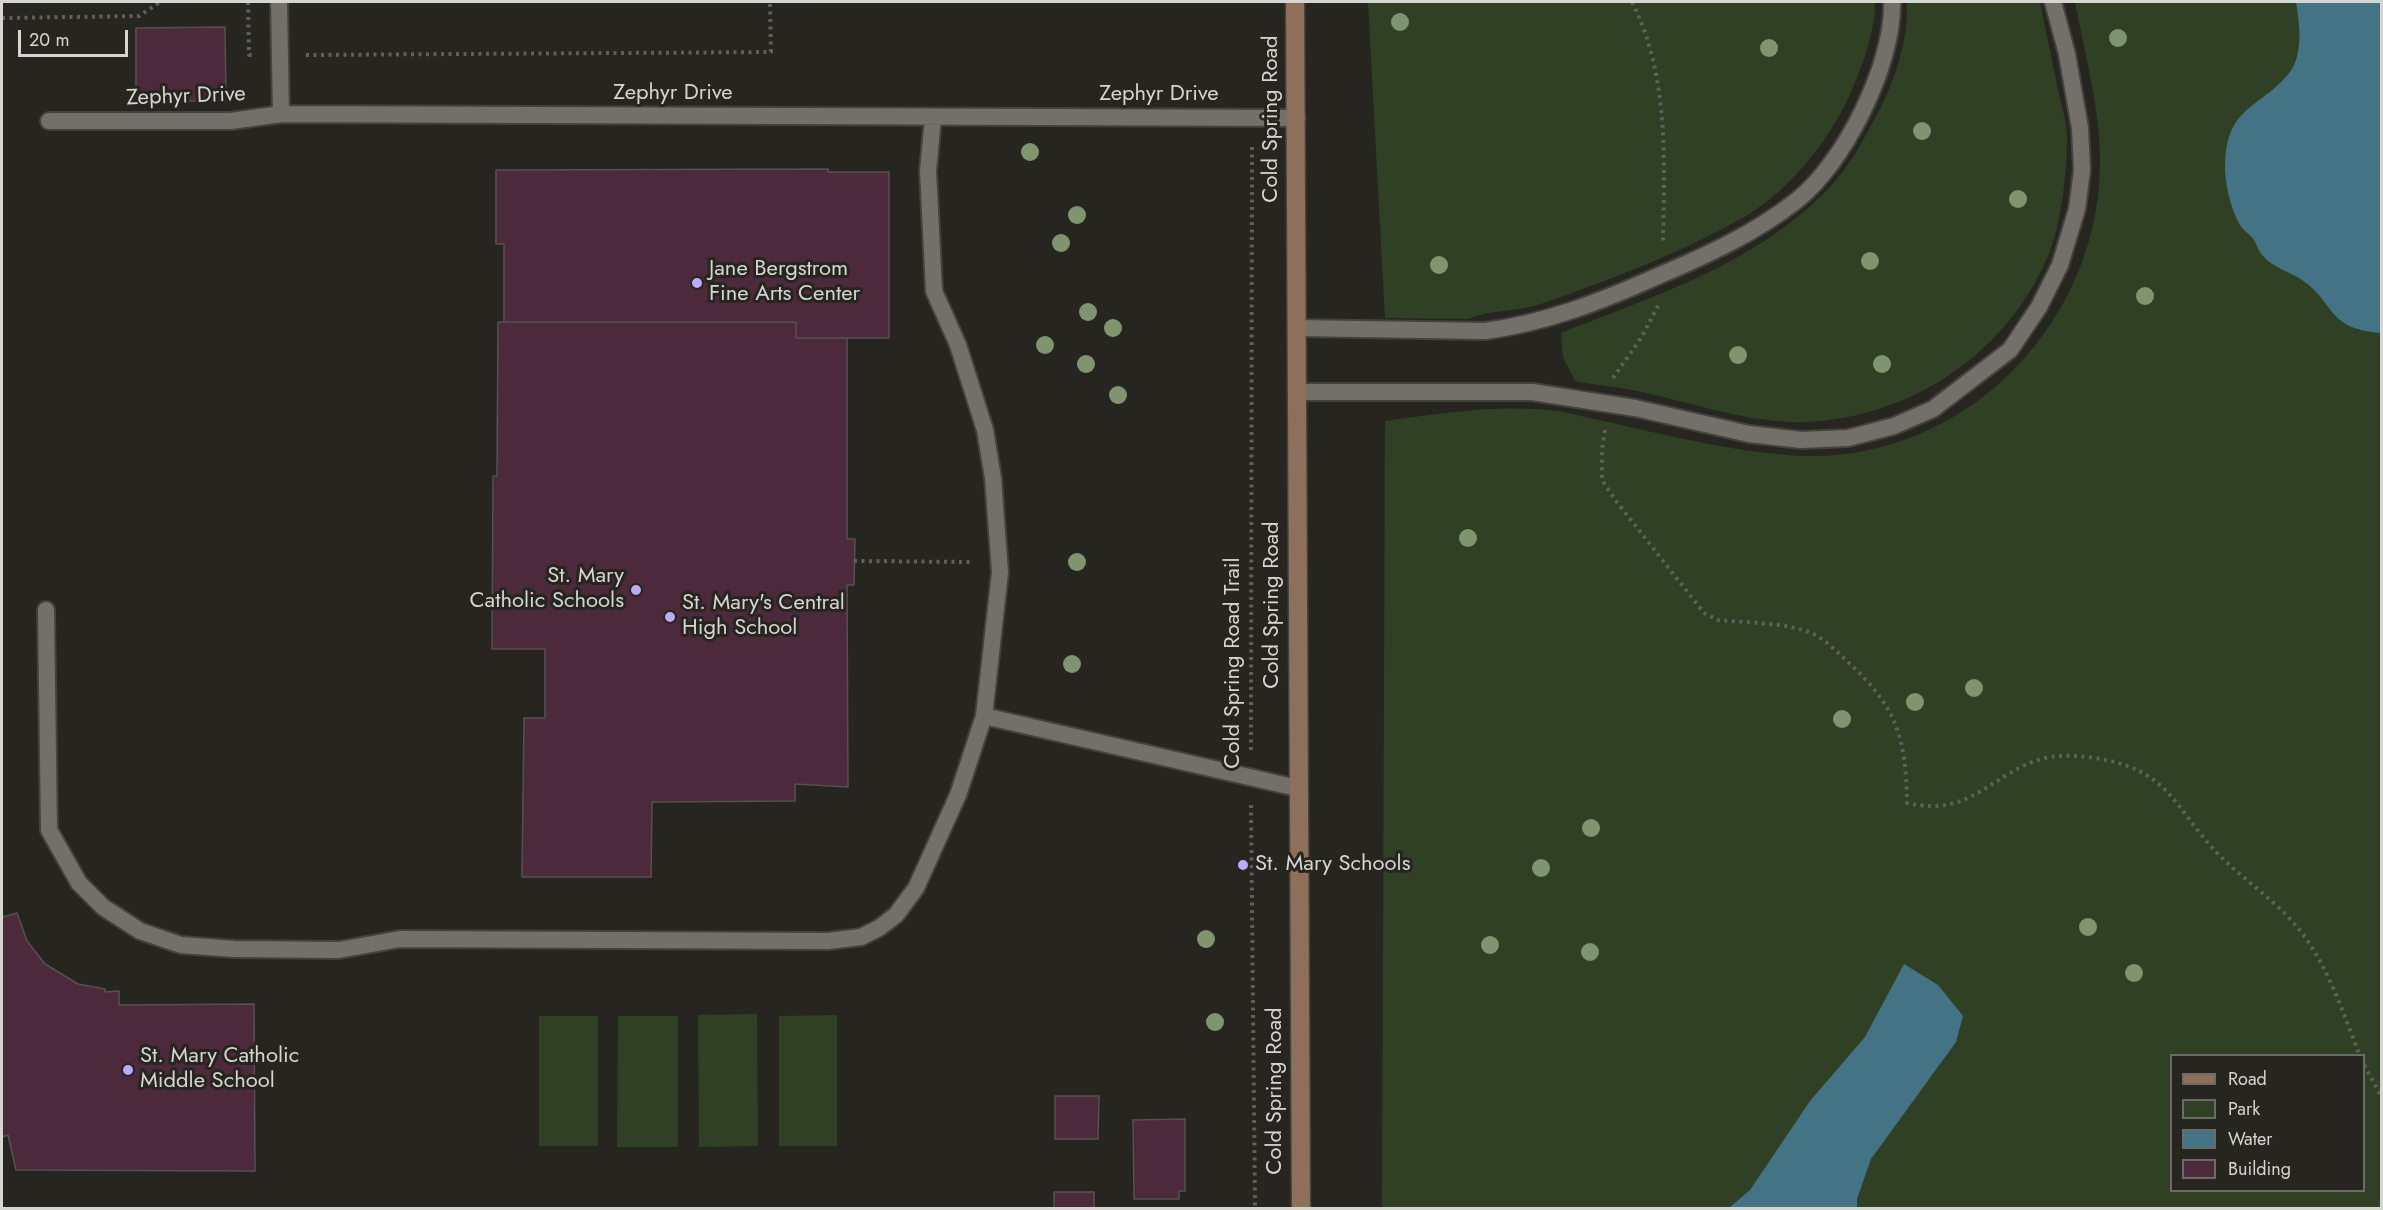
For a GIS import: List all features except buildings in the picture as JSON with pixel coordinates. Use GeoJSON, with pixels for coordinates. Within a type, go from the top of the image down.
{"type":"FeatureCollection","features":[{"type":"Feature","properties":{"kind":"street","name":"Cold Spring Road"},"geometry":{"type":"LineString","coordinates":[[1295,2],[1297,788],[1301,1209]]}},
{"type":"Feature","properties":{"kind":"lane"},"geometry":{"type":"LineString","coordinates":[[279,2],[281,114]]}},
{"type":"Feature","properties":{"kind":"lane"},"geometry":{"type":"LineString","coordinates":[[1296,328],[1485,331],[1508,328],[1557,316],[1662,274],[1740,239],[1798,199],[1827,167],[1849,135],[1877,81],[1891,33],[1892,2]]}},
{"type":"Feature","properties":{"kind":"lane"},"geometry":{"type":"LineString","coordinates":[[1296,392],[1508,390],[1609,403],[1749,434],[1801,440],[1848,438],[1894,426],[1933,409],[2010,350],[2039,307],[2060,266],[2077,209],[2082,170],[2080,128],[2067,54],[2053,2]]}},
{"type":"Feature","properties":{"kind":"lane","name":"Zephyr Drive"},"geometry":{"type":"LineString","coordinates":[[48,121],[231,121],[281,114],[1297,118]]}},
{"type":"Feature","properties":{"kind":"lane"},"geometry":{"type":"LineString","coordinates":[[46,610],[48,830],[79,883],[104,907],[140,931],[181,945],[234,949],[339,950],[400,939],[828,941],[861,937],[879,928],[896,915],[916,888],[958,795],[984,716],[1000,572],[993,478],[985,430],[958,345],[934,291],[928,171],[933,118]]}},
{"type":"Feature","properties":{"kind":"lane"},"geometry":{"type":"LineString","coordinates":[[984,716],[1297,788]]}},
{"type":"Feature","properties":{"kind":"path"},"geometry":{"type":"LineString","coordinates":[[2,18],[139,16],[160,2]]}},
{"type":"Feature","properties":{"kind":"path"},"geometry":{"type":"LineString","coordinates":[[325,55],[771,52],[770,2]]}},
{"type":"Feature","properties":{"kind":"path"},"geometry":{"type":"LineString","coordinates":[[1632,2],[1645,34],[1660,86],[1664,161],[1662,274],[1661,297],[1653,318],[1612,380],[1602,450],[1602,480],[1616,501],[1704,613],[1718,620],[1809,632],[1824,640],[1876,688],[1891,713],[1903,747],[1907,803],[1923,807],[1943,806],[1966,800],[2020,768],[2045,758],[2073,755],[2136,768],[2160,782],[2218,853],[2300,931],[2315,952],[2359,1054]]}},
{"type":"Feature","properties":{"kind":"path","name":"Cold Spring Road Trail"},"geometry":{"type":"LineString","coordinates":[[1252,118],[1251,777],[1256,1209]]}},
{"type":"Feature","properties":{"kind":"path"},"geometry":{"type":"LineString","coordinates":[[855,561],[980,562]]}},
{"type":"Feature","properties":{"kind":"path"},"geometry":{"type":"LineString","coordinates":[[2365,1067],[2382,1098]]}},
{"type":"Feature","properties":{"kind":"green space"},"geometry":{"type":"Polygon","coordinates":[[[1368,2],[1875,2],[1869,44],[1858,75],[1836,122],[1797,173],[1766,202],[1701,240],[1622,274],[1535,306],[1468,319],[1385,318],[1368,2]]]}},
{"type":"Feature","properties":{"kind":"green space"},"geometry":{"type":"Polygon","coordinates":[[[1907,2],[2040,2],[2066,125],[2065,180],[2057,228],[2048,256],[2030,291],[2008,322],[1981,350],[1951,373],[1919,393],[1883,408],[1846,417],[1807,422],[1766,420],[1634,390],[1575,381],[1563,357],[1561,333],[1672,289],[1744,254],[1777,233],[1808,208],[1836,180],[1865,137],[1881,108],[1893,79],[1905,33],[1907,2]]]}},
{"type":"Feature","properties":{"kind":"green space"},"geometry":{"type":"Polygon","coordinates":[[[2075,2],[2381,2],[2381,1208],[1382,1208],[1385,421],[1472,410],[1536,409],[1558,411],[1713,445],[1804,456],[1860,452],[1913,437],[1962,412],[2004,379],[2041,338],[2069,292],[2089,241],[2099,186],[2099,140],[2093,93],[2075,2]]]}},
{"type":"Feature","properties":{"kind":"green space"},"geometry":{"type":"Polygon","coordinates":[[[757,1014],[758,1146],[699,1147],[698,1015],[757,1014]]]}},
{"type":"Feature","properties":{"kind":"green space"},"geometry":{"type":"Polygon","coordinates":[[[837,1015],[837,1146],[779,1146],[779,1016],[837,1015]]]}},
{"type":"Feature","properties":{"kind":"green space"},"geometry":{"type":"Polygon","coordinates":[[[539,1016],[598,1016],[598,1146],[539,1146],[539,1016]]]}},
{"type":"Feature","properties":{"kind":"green space"},"geometry":{"type":"Polygon","coordinates":[[[618,1016],[678,1016],[678,1147],[617,1147],[618,1016]]]}},
{"type":"Feature","properties":{"kind":"water"},"geometry":{"type":"Polygon","coordinates":[[[2296,2],[2381,2],[2381,333],[2363,331],[2341,321],[2313,289],[2267,260],[2260,253],[2254,240],[2240,225],[2230,199],[2225,156],[2232,129],[2245,111],[2278,85],[2292,69],[2298,53],[2299,38],[2296,2]]]}},
{"type":"Feature","properties":{"kind":"water"},"geometry":{"type":"Polygon","coordinates":[[[1904,964],[1938,985],[1963,1016],[1956,1042],[1871,1159],[1857,1199],[1857,1208],[1729,1208],[1750,1190],[1810,1101],[1865,1037],[1904,964]]]}},
{"type":"Feature","properties":{"kind":"place","name":"Jane Bergstrom Fine Arts Center"},"geometry":{"type":"Point","coordinates":[697,283]}},
{"type":"Feature","properties":{"kind":"place","name":"St. Mary Catholic Schools"},"geometry":{"type":"Point","coordinates":[636,590]}},
{"type":"Feature","properties":{"kind":"place","name":"St. Mary's Central High School"},"geometry":{"type":"Point","coordinates":[670,617]}},
{"type":"Feature","properties":{"kind":"place","name":"St. Mary Schools"},"geometry":{"type":"Point","coordinates":[1243,865]}},
{"type":"Feature","properties":{"kind":"place","name":"St. Mary Catholic Middle School"},"geometry":{"type":"Point","coordinates":[128,1070]}}]}
